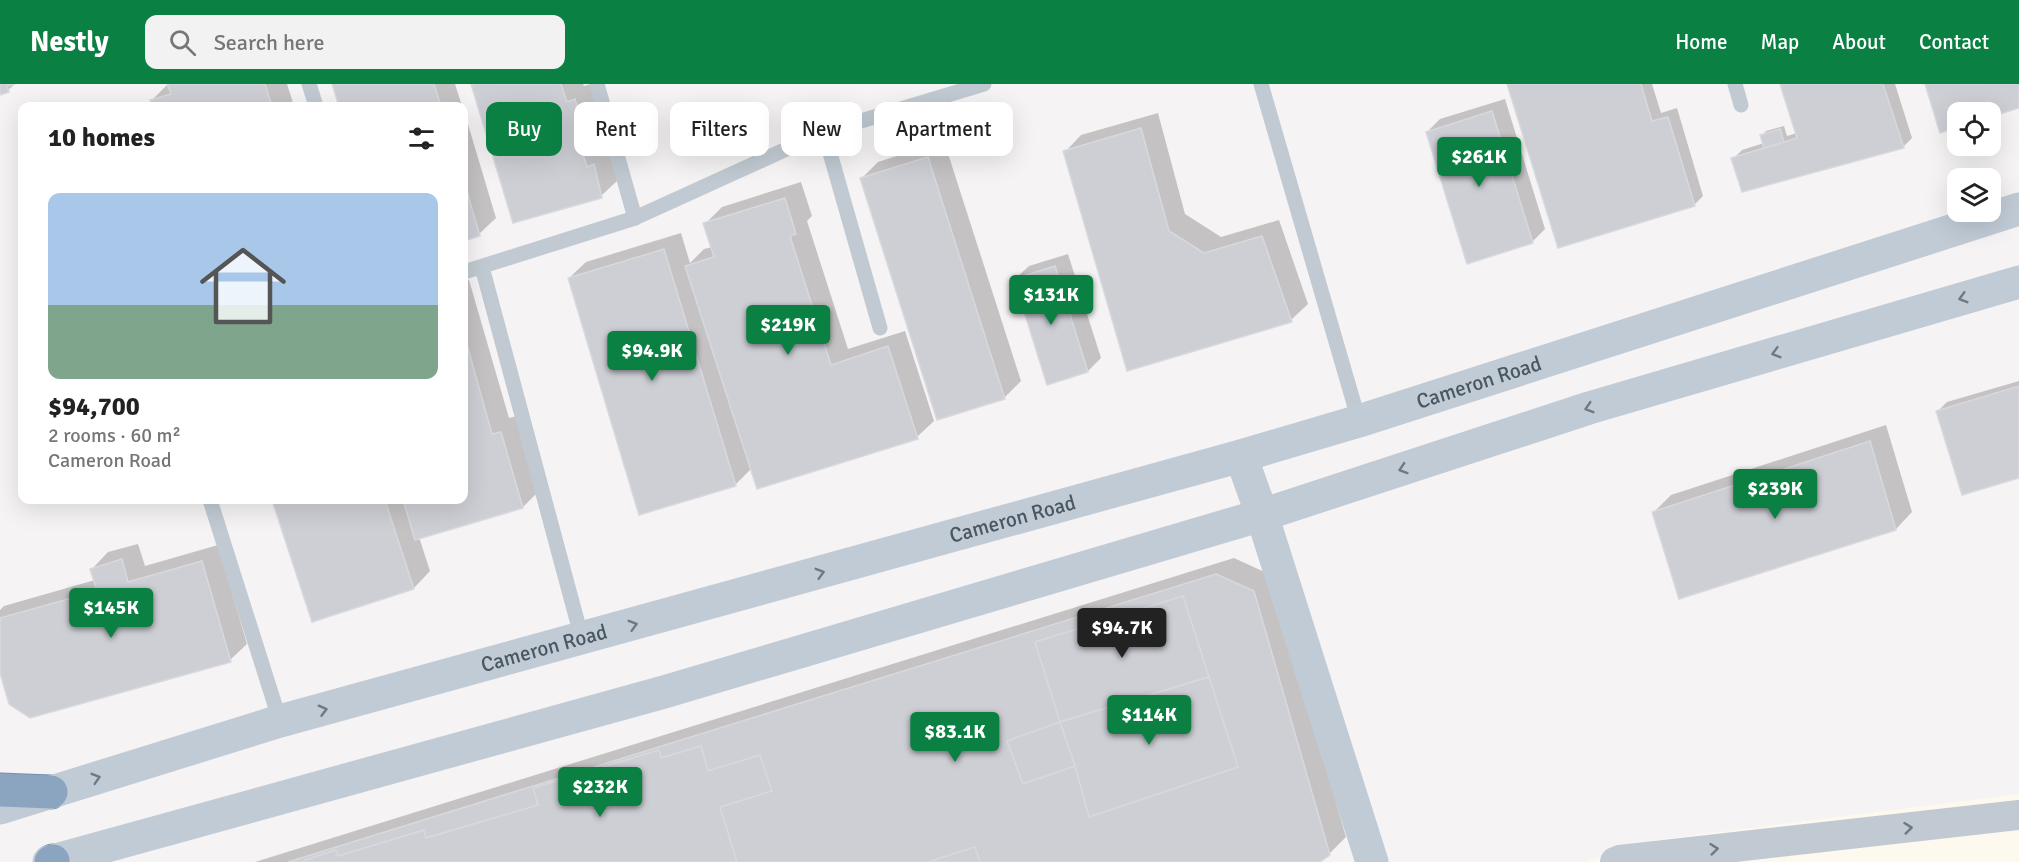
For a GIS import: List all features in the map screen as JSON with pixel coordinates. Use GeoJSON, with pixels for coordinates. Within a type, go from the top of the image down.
{"type":"FeatureCollection","features":[{"type":"Feature","properties":{"kind":"highway"},"geometry":{"type":"LineString","coordinates":[[0,790],[51,792]]}},
{"type":"Feature","properties":{"kind":"main road","name":"Cameron Road"},"geometry":{"type":"LineString","coordinates":[[0,808],[280,721],[1359,422],[2019,209]]}},
{"type":"Feature","properties":{"kind":"main road"},"geometry":{"type":"LineString","coordinates":[[51,862],[664,692],[1262,515],[1589,408],[2019,282]]}},
{"type":"Feature","properties":{"kind":"main road"},"geometry":{"type":"LineString","coordinates":[[1241,456],[1262,515],[1372,862]]}},
{"type":"Feature","properties":{"kind":"street"},"geometry":{"type":"LineString","coordinates":[[1615,862],[2019,814]]}},
{"type":"Feature","properties":{"kind":"lane"},"geometry":{"type":"LineString","coordinates":[[309,84],[315,102]]}},
{"type":"Feature","properties":{"kind":"lane"},"geometry":{"type":"LineString","coordinates":[[597,84],[635,218]]}},
{"type":"Feature","properties":{"kind":"lane"},"geometry":{"type":"LineString","coordinates":[[862,121],[984,84]]}},
{"type":"Feature","properties":{"kind":"lane"},"geometry":{"type":"LineString","coordinates":[[1261,84],[1359,422]]}},
{"type":"Feature","properties":{"kind":"lane"},"geometry":{"type":"LineString","coordinates":[[1735,84],[1741,105]]}},
{"type":"Feature","properties":{"kind":"lane"},"geometry":{"type":"LineString","coordinates":[[468,271],[635,218],[781,152]]}},
{"type":"Feature","properties":{"kind":"lane"},"geometry":{"type":"LineString","coordinates":[[831,156],[880,328]]}},
{"type":"Feature","properties":{"kind":"lane"},"geometry":{"type":"LineString","coordinates":[[482,267],[582,639]]}},
{"type":"Feature","properties":{"kind":"lane"},"geometry":{"type":"LineString","coordinates":[[211,504],[280,721]]}},
{"type":"Feature","properties":{"kind":"shaded area"},"geometry":{"type":"Polygon","coordinates":[[[2019,794],[2019,862],[1584,862],[1657,840],[2019,794]]]}},
{"type":"Feature","properties":{"kind":"building"},"geometry":{"type":"Polygon","coordinates":[[[0,84],[15,84],[7,86],[9,92],[0,95],[0,84]]]}},
{"type":"Feature","properties":{"kind":"building"},"geometry":{"type":"Polygon","coordinates":[[[167,84],[265,84],[271,102],[151,102],[150,100],[171,94],[167,84]]]}},
{"type":"Feature","properties":{"kind":"building"},"geometry":{"type":"Polygon","coordinates":[[[332,84],[434,84],[440,102],[338,102],[332,84]]]}},
{"type":"Feature","properties":{"kind":"building"},"geometry":{"type":"Polygon","coordinates":[[[471,84],[561,84],[567,102],[575,99],[576,102],[574,102],[574,156],[584,156],[587,167],[594,164],[602,198],[513,223],[493,156],[562,156],[562,102],[486,102],[486,134],[471,84]]]}},
{"type":"Feature","properties":{"kind":"building"},"geometry":{"type":"Polygon","coordinates":[[[1507,84],[1641,84],[1652,121],[1668,117],[1695,206],[1558,248],[1507,84]]]}},
{"type":"Feature","properties":{"kind":"building"},"geometry":{"type":"Polygon","coordinates":[[[1780,84],[1883,84],[1904,148],[1742,192],[1731,158],[1797,138],[1780,84]]]}},
{"type":"Feature","properties":{"kind":"building"},"geometry":{"type":"Polygon","coordinates":[[[1925,84],[2019,84],[2019,108],[2001,114],[2001,102],[1947,102],[1947,131],[1940,133],[1925,84]]]}},
{"type":"Feature","properties":{"kind":"building"},"geometry":{"type":"Polygon","coordinates":[[[1492,111],[1533,243],[1467,264],[1426,132],[1492,111]]]}},
{"type":"Feature","properties":{"kind":"building"},"geometry":{"type":"Polygon","coordinates":[[[1141,128],[1169,231],[1204,253],[1262,236],[1292,322],[1127,371],[1063,151],[1141,128]]]}},
{"type":"Feature","properties":{"kind":"building"},"geometry":{"type":"Polygon","coordinates":[[[1780,129],[1784,142],[1764,148],[1760,135],[1780,129]]]}},
{"type":"Feature","properties":{"kind":"building"},"geometry":{"type":"Polygon","coordinates":[[[928,157],[1005,399],[937,420],[860,178],[928,157]]]}},
{"type":"Feature","properties":{"kind":"building"},"geometry":{"type":"Polygon","coordinates":[[[468,195],[480,236],[468,240],[468,195]]]}},
{"type":"Feature","properties":{"kind":"building"},"geometry":{"type":"Polygon","coordinates":[[[785,198],[796,234],[790,236],[831,365],[888,346],[918,439],[757,489],[685,266],[714,257],[703,223],[785,198]]]}},
{"type":"Feature","properties":{"kind":"building"},"geometry":{"type":"Polygon","coordinates":[[[664,249],[736,486],[639,515],[568,278],[664,249]]]}},
{"type":"Feature","properties":{"kind":"building"},"geometry":{"type":"Polygon","coordinates":[[[1055,266],[1088,372],[1047,385],[1014,279],[1055,266]]]}},
{"type":"Feature","properties":{"kind":"building"},"geometry":{"type":"Polygon","coordinates":[[[468,348],[492,434],[501,432],[523,508],[415,540],[404,504],[468,504],[468,348]]]}},
{"type":"Feature","properties":{"kind":"building"},"geometry":{"type":"Polygon","coordinates":[[[2019,386],[2019,478],[1962,495],[1936,411],[2019,386]]]}},
{"type":"Feature","properties":{"kind":"building"},"geometry":{"type":"Polygon","coordinates":[[[1870,441],[1896,530],[1679,599],[1652,512],[1870,441]]]}},
{"type":"Feature","properties":{"kind":"building"},"geometry":{"type":"Polygon","coordinates":[[[273,504],[386,504],[414,589],[312,622],[273,504]]]}},
{"type":"Feature","properties":{"kind":"building"},"geometry":{"type":"Polygon","coordinates":[[[122,559],[128,582],[202,561],[231,662],[30,718],[9,704],[0,673],[0,618],[97,591],[90,569],[122,559]]]}},
{"type":"Feature","properties":{"kind":"building"},"geometry":{"type":"Polygon","coordinates":[[[1216,574],[1254,591],[1330,855],[1320,862],[288,862],[1216,574]]]}},
{"type":"Feature","properties":{"kind":"building"},"geometry":{"type":"Polygon","coordinates":[[[1183,596],[1209,677],[1060,722],[1035,642],[1183,596]]]}},
{"type":"Feature","properties":{"kind":"building"},"geometry":{"type":"Polygon","coordinates":[[[1209,677],[1238,767],[1089,817],[1060,722],[1209,677]]]}},
{"type":"Feature","properties":{"kind":"building"},"geometry":{"type":"Polygon","coordinates":[[[1060,722],[1075,766],[1023,784],[1007,741],[1060,722]]]}},
{"type":"Feature","properties":{"kind":"building"},"geometry":{"type":"Polygon","coordinates":[[[701,746],[708,771],[760,755],[772,791],[720,807],[737,862],[306,862],[305,860],[336,850],[338,856],[424,830],[426,838],[538,805],[533,788],[659,750],[661,758],[701,746]]]}},
{"type":"Feature","properties":{"kind":"building"},"geometry":{"type":"Polygon","coordinates":[[[975,847],[980,862],[928,862],[975,847]]]}}]}
